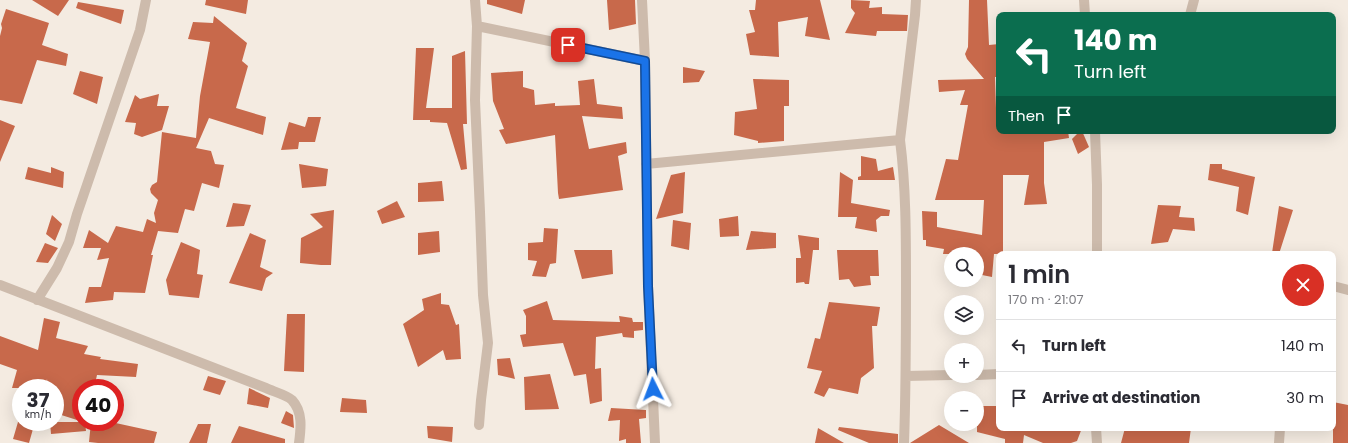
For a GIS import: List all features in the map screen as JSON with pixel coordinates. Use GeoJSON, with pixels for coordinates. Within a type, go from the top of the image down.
{"type":"FeatureCollection","features":[{"type":"Feature","properties":{"kind":"street"},"geometry":{"type":"LineString","coordinates":[[37,300],[57,268],[70,242],[140,30],[146,0]]}},
{"type":"Feature","properties":{"kind":"street"},"geometry":{"type":"LineString","coordinates":[[474,0],[477,26],[475,100],[483,295],[488,343],[479,426]]}},
{"type":"Feature","properties":{"kind":"street"},"geometry":{"type":"LineString","coordinates":[[642,0],[645,61],[648,286],[655,443]]}},
{"type":"Feature","properties":{"kind":"street"},"geometry":{"type":"LineString","coordinates":[[904,443],[906,376],[906,231],[903,166],[900,140],[916,0]]}},
{"type":"Feature","properties":{"kind":"street"},"geometry":{"type":"LineString","coordinates":[[1084,0],[1085,12]]}},
{"type":"Feature","properties":{"kind":"street"},"geometry":{"type":"LineString","coordinates":[[1191,12],[1194,0]]}},
{"type":"Feature","properties":{"kind":"street"},"geometry":{"type":"LineString","coordinates":[[477,26],[645,61]]}},
{"type":"Feature","properties":{"kind":"street"},"geometry":{"type":"LineString","coordinates":[[1095,134],[1098,185],[1097,251]]}},
{"type":"Feature","properties":{"kind":"street"},"geometry":{"type":"LineString","coordinates":[[646,164],[900,140]]}},
{"type":"Feature","properties":{"kind":"street"},"geometry":{"type":"LineString","coordinates":[[0,285],[291,399],[300,413],[301,428],[299,443]]}},
{"type":"Feature","properties":{"kind":"street"},"geometry":{"type":"LineString","coordinates":[[1336,287],[1348,290]]}},
{"type":"Feature","properties":{"kind":"street"},"geometry":{"type":"LineString","coordinates":[[984,375],[996,374]]}},
{"type":"Feature","properties":{"kind":"street"},"geometry":{"type":"LineString","coordinates":[[906,376],[944,375]]}},
{"type":"Feature","properties":{"kind":"street"},"geometry":{"type":"LineString","coordinates":[[1096,431],[1097,443]]}},
{"type":"Feature","properties":{"kind":"street"},"geometry":{"type":"LineString","coordinates":[[1279,443],[1280,431]]}},
{"type":"Feature","properties":{"kind":"building"},"geometry":{"type":"Polygon","coordinates":[[[32,0],[69,0],[58,16],[32,0]]]}},
{"type":"Feature","properties":{"kind":"building"},"geometry":{"type":"Polygon","coordinates":[[[206,0],[248,0],[246,14],[205,5],[206,0]]]}},
{"type":"Feature","properties":{"kind":"building"},"geometry":{"type":"Polygon","coordinates":[[[487,0],[525,0],[522,14],[487,4],[487,0]]]}},
{"type":"Feature","properties":{"kind":"building"},"geometry":{"type":"Polygon","coordinates":[[[607,0],[635,0],[636,24],[609,30],[607,0]]]}},
{"type":"Feature","properties":{"kind":"building"},"geometry":{"type":"Polygon","coordinates":[[[756,0],[820,0],[830,40],[805,36],[808,17],[778,22],[779,57],[750,55],[746,34],[755,32],[749,10],[755,10],[756,0]]]}},
{"type":"Feature","properties":{"kind":"building"},"geometry":{"type":"Polygon","coordinates":[[[851,0],[870,1],[869,8],[882,7],[882,14],[908,15],[907,31],[877,31],[876,36],[845,33],[855,13],[851,8],[851,0]]]}},
{"type":"Feature","properties":{"kind":"building"},"geometry":{"type":"Polygon","coordinates":[[[969,0],[987,0],[989,45],[996,44],[996,134],[1068,134],[1069,138],[1044,142],[1044,183],[1047,204],[1024,205],[1029,175],[1003,175],[1003,251],[996,251],[996,254],[994,254],[992,277],[984,275],[984,247],[944,247],[944,249],[926,246],[926,240],[923,240],[922,211],[937,212],[937,227],[982,235],[984,200],[935,200],[946,159],[958,160],[968,105],[960,105],[965,90],[939,92],[938,80],[984,79],[967,59],[965,54],[968,47],[969,0]]]}},
{"type":"Feature","properties":{"kind":"building"},"geometry":{"type":"Polygon","coordinates":[[[78,2],[124,10],[121,24],[76,8],[78,2]]]}},
{"type":"Feature","properties":{"kind":"building"},"geometry":{"type":"Polygon","coordinates":[[[6,9],[49,23],[42,45],[68,54],[66,66],[37,60],[22,104],[0,100],[0,36],[2,28],[1,24],[6,9]]]}},
{"type":"Feature","properties":{"kind":"building"},"geometry":{"type":"Polygon","coordinates":[[[214,16],[247,43],[242,61],[248,66],[236,108],[266,117],[263,135],[209,118],[196,148],[211,151],[215,164],[224,165],[219,188],[202,183],[194,211],[185,209],[178,233],[158,231],[151,255],[153,255],[145,293],[114,292],[113,300],[85,303],[89,287],[101,287],[109,258],[97,260],[101,248],[83,248],[89,230],[108,243],[116,226],[143,232],[147,219],[156,223],[154,213],[158,200],[151,193],[150,189],[152,185],[157,182],[162,132],[196,138],[200,96],[210,42],[188,39],[193,22],[213,23],[214,16]]]}},
{"type":"Feature","properties":{"kind":"building"},"geometry":{"type":"Polygon","coordinates":[[[416,48],[434,48],[426,108],[452,108],[452,56],[465,51],[467,124],[463,124],[467,169],[461,170],[447,123],[430,122],[430,120],[413,120],[416,48]]]}},
{"type":"Feature","properties":{"kind":"building"},"geometry":{"type":"Polygon","coordinates":[[[683,67],[705,71],[699,82],[683,83],[683,67]]]}},
{"type":"Feature","properties":{"kind":"building"},"geometry":{"type":"Polygon","coordinates":[[[80,71],[103,77],[97,104],[73,94],[80,71]]]}},
{"type":"Feature","properties":{"kind":"building"},"geometry":{"type":"Polygon","coordinates":[[[523,71],[523,87],[534,90],[535,105],[555,103],[555,106],[580,105],[578,81],[594,79],[597,104],[622,107],[623,119],[582,116],[589,149],[626,142],[627,153],[618,156],[623,190],[559,199],[555,135],[506,144],[499,130],[504,129],[493,101],[491,73],[523,71]]]}},
{"type":"Feature","properties":{"kind":"building"},"geometry":{"type":"Polygon","coordinates":[[[753,79],[789,80],[789,106],[784,106],[784,141],[758,143],[758,141],[734,135],[735,112],[757,109],[753,79]]]}},
{"type":"Feature","properties":{"kind":"building"},"geometry":{"type":"Polygon","coordinates":[[[159,94],[157,106],[169,106],[162,130],[142,137],[134,134],[136,123],[125,122],[135,95],[140,99],[159,94]]]}},
{"type":"Feature","properties":{"kind":"building"},"geometry":{"type":"Polygon","coordinates":[[[308,117],[321,117],[315,142],[299,142],[298,149],[281,150],[289,122],[305,127],[308,117]]]}},
{"type":"Feature","properties":{"kind":"building"},"geometry":{"type":"Polygon","coordinates":[[[0,120],[15,126],[0,162],[0,120]]]}},
{"type":"Feature","properties":{"kind":"building"},"geometry":{"type":"Polygon","coordinates":[[[1077,134],[1083,134],[1089,147],[1078,154],[1072,139],[1077,134]]]}},
{"type":"Feature","properties":{"kind":"building"},"geometry":{"type":"Polygon","coordinates":[[[861,156],[876,159],[878,171],[893,167],[895,180],[858,180],[858,177],[861,176],[861,156]]]}},
{"type":"Feature","properties":{"kind":"building"},"geometry":{"type":"Polygon","coordinates":[[[299,164],[328,169],[326,186],[302,188],[299,164]]]}},
{"type":"Feature","properties":{"kind":"building"},"geometry":{"type":"Polygon","coordinates":[[[1210,164],[1222,164],[1222,169],[1255,177],[1248,215],[1236,211],[1239,187],[1208,180],[1210,164]]]}},
{"type":"Feature","properties":{"kind":"building"},"geometry":{"type":"Polygon","coordinates":[[[28,167],[51,173],[51,167],[64,172],[63,188],[25,179],[28,167]]]}},
{"type":"Feature","properties":{"kind":"building"},"geometry":{"type":"Polygon","coordinates":[[[685,172],[683,213],[656,219],[671,175],[685,172]]]}},
{"type":"Feature","properties":{"kind":"building"},"geometry":{"type":"Polygon","coordinates":[[[840,172],[853,180],[851,203],[890,210],[889,216],[881,216],[876,220],[877,232],[855,228],[857,217],[838,217],[840,172]]]}},
{"type":"Feature","properties":{"kind":"building"},"geometry":{"type":"Polygon","coordinates":[[[442,181],[444,201],[418,202],[418,183],[442,181]]]}},
{"type":"Feature","properties":{"kind":"building"},"geometry":{"type":"Polygon","coordinates":[[[397,201],[405,217],[382,224],[377,211],[397,201]]]}},
{"type":"Feature","properties":{"kind":"building"},"geometry":{"type":"Polygon","coordinates":[[[233,203],[251,205],[244,226],[226,227],[233,203]]]}},
{"type":"Feature","properties":{"kind":"building"},"geometry":{"type":"Polygon","coordinates":[[[1158,205],[1181,206],[1179,217],[1194,218],[1195,231],[1173,229],[1168,242],[1151,244],[1158,205]]]}},
{"type":"Feature","properties":{"kind":"building"},"geometry":{"type":"Polygon","coordinates":[[[1279,206],[1293,210],[1280,251],[1272,251],[1279,206]]]}},
{"type":"Feature","properties":{"kind":"building"},"geometry":{"type":"Polygon","coordinates":[[[334,210],[331,265],[300,263],[301,238],[323,227],[310,214],[334,210]]]}},
{"type":"Feature","properties":{"kind":"building"},"geometry":{"type":"Polygon","coordinates":[[[52,215],[62,224],[55,241],[46,234],[52,215]]]}},
{"type":"Feature","properties":{"kind":"building"},"geometry":{"type":"Polygon","coordinates":[[[738,216],[739,236],[720,237],[719,219],[738,216]]]}},
{"type":"Feature","properties":{"kind":"building"},"geometry":{"type":"Polygon","coordinates":[[[673,220],[691,223],[689,250],[671,246],[673,220]]]}},
{"type":"Feature","properties":{"kind":"building"},"geometry":{"type":"Polygon","coordinates":[[[544,228],[558,229],[556,263],[550,264],[546,277],[532,276],[537,261],[528,260],[528,243],[543,242],[544,228]]]}},
{"type":"Feature","properties":{"kind":"building"},"geometry":{"type":"Polygon","coordinates":[[[439,231],[440,252],[418,255],[418,233],[439,231]]]}},
{"type":"Feature","properties":{"kind":"building"},"geometry":{"type":"Polygon","coordinates":[[[751,231],[776,233],[776,248],[746,250],[751,231]]]}},
{"type":"Feature","properties":{"kind":"building"},"geometry":{"type":"Polygon","coordinates":[[[250,233],[266,240],[260,267],[273,273],[266,278],[262,291],[229,283],[250,233]]]}},
{"type":"Feature","properties":{"kind":"building"},"geometry":{"type":"Polygon","coordinates":[[[798,235],[819,238],[819,250],[813,250],[809,284],[805,284],[804,282],[796,283],[796,258],[801,258],[798,235]]]}},
{"type":"Feature","properties":{"kind":"building"},"geometry":{"type":"Polygon","coordinates":[[[181,242],[200,250],[197,274],[203,275],[199,298],[169,295],[166,280],[181,242]]]}},
{"type":"Feature","properties":{"kind":"building"},"geometry":{"type":"Polygon","coordinates":[[[45,243],[58,248],[48,263],[36,262],[45,243]]]}},
{"type":"Feature","properties":{"kind":"building"},"geometry":{"type":"Polygon","coordinates":[[[574,250],[612,250],[613,274],[582,279],[574,250]]]}},
{"type":"Feature","properties":{"kind":"building"},"geometry":{"type":"Polygon","coordinates":[[[837,250],[878,250],[879,276],[870,276],[871,285],[854,287],[849,279],[839,280],[837,250]]]}},
{"type":"Feature","properties":{"kind":"building"},"geometry":{"type":"Polygon","coordinates":[[[441,293],[441,304],[449,305],[456,325],[459,324],[461,359],[446,360],[443,350],[418,367],[403,324],[424,310],[422,299],[441,293]]]}},
{"type":"Feature","properties":{"kind":"building"},"geometry":{"type":"Polygon","coordinates":[[[547,301],[553,320],[620,322],[619,316],[632,318],[633,322],[643,322],[643,330],[634,331],[634,338],[623,337],[622,333],[596,337],[595,369],[601,368],[602,401],[590,404],[586,374],[574,376],[563,343],[523,347],[520,335],[526,334],[526,316],[523,310],[547,301]]]}},
{"type":"Feature","properties":{"kind":"building"},"geometry":{"type":"Polygon","coordinates":[[[829,302],[880,307],[877,326],[872,326],[874,368],[861,378],[858,394],[829,388],[824,397],[814,393],[822,371],[807,368],[815,338],[820,339],[829,302]]]}},
{"type":"Feature","properties":{"kind":"building"},"geometry":{"type":"Polygon","coordinates":[[[287,314],[305,314],[304,372],[284,371],[287,314]]]}},
{"type":"Feature","properties":{"kind":"building"},"geometry":{"type":"Polygon","coordinates":[[[44,318],[60,322],[56,338],[88,346],[84,354],[101,357],[100,359],[138,364],[136,377],[97,375],[96,379],[72,379],[72,418],[64,416],[64,379],[14,379],[17,370],[0,364],[0,336],[38,350],[44,318]]]}},
{"type":"Feature","properties":{"kind":"building"},"geometry":{"type":"Polygon","coordinates":[[[510,358],[515,379],[498,375],[497,359],[510,358]]]}},
{"type":"Feature","properties":{"kind":"building"},"geometry":{"type":"Polygon","coordinates":[[[550,374],[559,409],[525,410],[524,377],[550,374]]]}},
{"type":"Feature","properties":{"kind":"building"},"geometry":{"type":"Polygon","coordinates":[[[208,376],[226,381],[220,395],[203,390],[208,376]]]}},
{"type":"Feature","properties":{"kind":"building"},"geometry":{"type":"Polygon","coordinates":[[[249,388],[270,398],[268,408],[247,404],[249,388]]]}},
{"type":"Feature","properties":{"kind":"building"},"geometry":{"type":"Polygon","coordinates":[[[342,398],[366,400],[367,413],[340,412],[342,398]]]}},
{"type":"Feature","properties":{"kind":"building"},"geometry":{"type":"Polygon","coordinates":[[[1336,403],[1348,405],[1348,443],[1333,443],[1333,431],[1336,431],[1336,403]]]}},
{"type":"Feature","properties":{"kind":"building"},"geometry":{"type":"Polygon","coordinates":[[[984,406],[996,406],[996,431],[1081,431],[1077,441],[1071,443],[1043,443],[1024,435],[1023,443],[1005,443],[1005,439],[977,432],[984,431],[984,406]]]}},
{"type":"Feature","properties":{"kind":"building"},"geometry":{"type":"Polygon","coordinates":[[[611,408],[646,410],[646,418],[639,419],[641,443],[626,443],[626,439],[619,441],[620,420],[608,421],[611,408]]]}},
{"type":"Feature","properties":{"kind":"building"},"geometry":{"type":"Polygon","coordinates":[[[286,411],[293,415],[294,428],[281,423],[286,411]]]}},
{"type":"Feature","properties":{"kind":"building"},"geometry":{"type":"Polygon","coordinates":[[[64,422],[72,422],[72,431],[86,431],[51,434],[51,431],[64,431],[64,422]]]}},
{"type":"Feature","properties":{"kind":"building"},"geometry":{"type":"Polygon","coordinates":[[[198,424],[211,424],[207,443],[189,443],[198,424]]]}},
{"type":"Feature","properties":{"kind":"building"},"geometry":{"type":"Polygon","coordinates":[[[124,425],[157,432],[154,443],[89,442],[90,431],[124,431],[124,425]]]}},
{"type":"Feature","properties":{"kind":"building"},"geometry":{"type":"Polygon","coordinates":[[[939,425],[944,428],[944,431],[949,431],[969,443],[910,443],[939,425]]]}},
{"type":"Feature","properties":{"kind":"building"},"geometry":{"type":"Polygon","coordinates":[[[239,426],[285,439],[285,443],[231,443],[239,426]]]}},
{"type":"Feature","properties":{"kind":"building"},"geometry":{"type":"Polygon","coordinates":[[[427,426],[453,427],[452,442],[428,438],[427,426]]]}},
{"type":"Feature","properties":{"kind":"building"},"geometry":{"type":"Polygon","coordinates":[[[839,427],[898,434],[898,443],[869,443],[838,430],[839,427]]]}},
{"type":"Feature","properties":{"kind":"building"},"geometry":{"type":"Polygon","coordinates":[[[818,428],[844,443],[815,443],[818,428]]]}},
{"type":"Feature","properties":{"kind":"building"},"geometry":{"type":"Polygon","coordinates":[[[15,431],[32,431],[29,443],[13,439],[15,431]]]}},
{"type":"Feature","properties":{"kind":"building"},"geometry":{"type":"Polygon","coordinates":[[[1124,431],[1191,431],[1189,443],[1121,443],[1124,431]]]}},
{"type":"Feature","properties":{"kind":"route"},"geometry":{"type":"LineString","coordinates":[[568,45],[645,61],[648,286],[653,389]]}}]}
